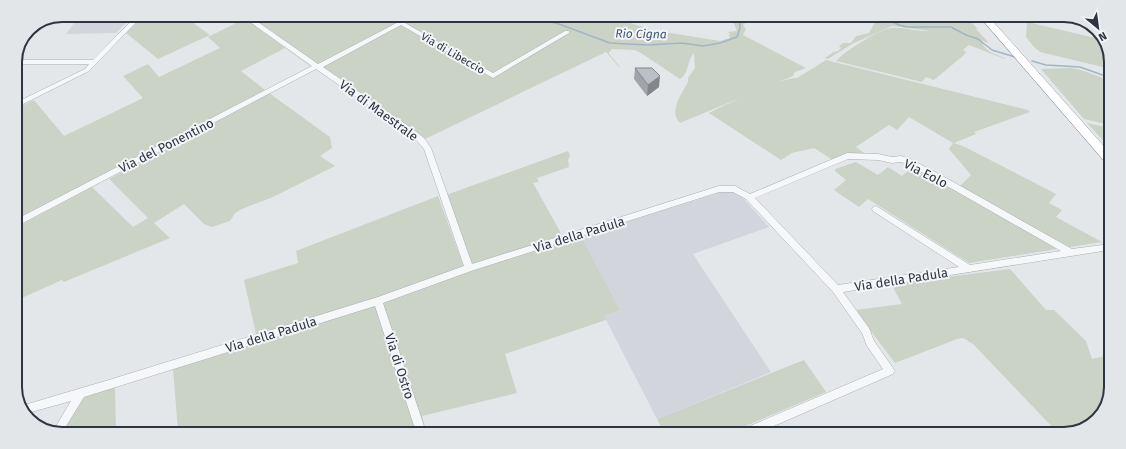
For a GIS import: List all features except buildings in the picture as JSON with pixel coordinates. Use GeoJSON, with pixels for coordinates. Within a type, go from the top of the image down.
{"type":"FeatureCollection","features":[{"type":"Feature","properties":{"kind":"highway"},"geometry":{"type":"LineString","coordinates":[[989,22],[1018,51]]}},
{"type":"Feature","properties":{"kind":"highway"},"geometry":{"type":"LineString","coordinates":[[994,22],[1104,153]]}},
{"type":"Feature","properties":{"kind":"highway"},"geometry":{"type":"LineString","coordinates":[[1045,83],[1104,146]]}},
{"type":"Feature","properties":{"kind":"street"},"geometry":{"type":"LineString","coordinates":[[22,103],[87,70],[133,22]]}},
{"type":"Feature","properties":{"kind":"street","name":"Via di Maestrale"},"geometry":{"type":"LineString","coordinates":[[252,22],[412,132],[421,140],[427,148],[468,268]]}},
{"type":"Feature","properties":{"kind":"street","name":"Via di Libeccio"},"geometry":{"type":"LineString","coordinates":[[317,66],[401,23],[493,76],[567,32]]}},
{"type":"Feature","properties":{"kind":"street"},"geometry":{"type":"LineString","coordinates":[[22,62],[95,62]]}},
{"type":"Feature","properties":{"kind":"street","name":"Via del Ponentino"},"geometry":{"type":"LineString","coordinates":[[22,220],[317,66]]}},
{"type":"Feature","properties":{"kind":"street","name":"Via Eolo"},"geometry":{"type":"LineString","coordinates":[[749,197],[847,156],[878,157],[892,160],[901,159],[906,160],[930,173],[1071,253]]}},
{"type":"Feature","properties":{"kind":"street","name":"Via della Padula"},"geometry":{"type":"LineString","coordinates":[[28,409],[80,394],[378,300],[468,268],[719,190],[733,188],[749,197],[836,289],[1104,248]]}},
{"type":"Feature","properties":{"kind":"street"},"geometry":{"type":"LineString","coordinates":[[876,209],[970,268]]}},
{"type":"Feature","properties":{"kind":"street"},"geometry":{"type":"LineString","coordinates":[[761,427],[890,371],[870,343],[866,332],[836,289]]}},
{"type":"Feature","properties":{"kind":"street","name":"Via di Ostro"},"geometry":{"type":"LineString","coordinates":[[378,300],[419,427]]}},
{"type":"Feature","properties":{"kind":"street"},"geometry":{"type":"LineString","coordinates":[[61,427],[80,394]]}},
{"type":"Feature","properties":{"kind":"shaded area"},"geometry":{"type":"Polygon","coordinates":[[[75,22],[127,22],[116,33],[66,34],[75,22]]]}},
{"type":"Feature","properties":{"kind":"shaded area"},"geometry":{"type":"Polygon","coordinates":[[[137,22],[192,22],[210,35],[158,59],[126,33],[137,22]]]}},
{"type":"Feature","properties":{"kind":"shaded area"},"geometry":{"type":"Polygon","coordinates":[[[238,22],[627,22],[652,30],[720,41],[730,38],[730,34],[728,32],[737,31],[733,22],[744,22],[745,24],[743,25],[746,29],[743,35],[806,68],[795,72],[793,76],[680,123],[675,113],[677,102],[688,82],[688,78],[695,68],[694,53],[690,59],[685,74],[680,79],[635,50],[612,49],[609,54],[620,67],[606,52],[425,139],[315,63],[310,66],[285,48],[241,71],[265,90],[22,216],[22,106],[34,100],[64,136],[143,98],[123,76],[148,64],[159,77],[220,48],[208,37],[238,22]]]}},
{"type":"Feature","properties":{"kind":"shaded area"},"geometry":{"type":"Polygon","coordinates":[[[875,22],[971,22],[988,42],[987,43],[982,40],[985,47],[990,52],[1005,59],[969,45],[963,50],[966,52],[964,55],[934,80],[926,77],[922,82],[836,61],[863,41],[887,29],[897,28],[930,31],[892,26],[852,44],[828,59],[825,58],[833,52],[838,51],[841,48],[839,46],[843,43],[851,43],[856,36],[869,33],[875,22]]]}},
{"type":"Feature","properties":{"kind":"shaded area"},"geometry":{"type":"Polygon","coordinates":[[[1027,22],[1078,34],[1078,48],[1102,48],[1104,67],[1040,52],[1026,37],[1027,22]]]}},
{"type":"Feature","properties":{"kind":"shaded area"},"geometry":{"type":"Polygon","coordinates":[[[826,60],[1028,110],[1030,112],[974,132],[976,134],[954,143],[965,147],[1056,194],[1049,203],[1062,210],[1056,217],[1102,242],[969,263],[868,199],[859,207],[834,190],[846,180],[835,171],[835,169],[856,162],[878,175],[888,167],[902,176],[916,164],[959,187],[971,175],[949,149],[953,143],[909,117],[897,130],[889,125],[856,147],[870,157],[848,158],[836,162],[814,148],[792,153],[781,160],[709,113],[767,86],[797,78],[826,60]]]}},
{"type":"Feature","properties":{"kind":"shaded area"},"geometry":{"type":"Polygon","coordinates":[[[1072,68],[1104,78],[1104,124],[1084,119],[1041,69],[1072,68]]]}},
{"type":"Feature","properties":{"kind":"shaded area"},"geometry":{"type":"Polygon","coordinates":[[[269,93],[330,137],[332,148],[320,156],[335,166],[273,197],[242,209],[235,213],[230,221],[212,227],[204,224],[184,204],[154,223],[170,238],[64,282],[62,280],[22,298],[22,224],[92,187],[133,227],[148,218],[109,179],[269,93]]]}},
{"type":"Feature","properties":{"kind":"shaded area"},"geometry":{"type":"Polygon","coordinates":[[[1087,123],[1104,127],[1104,141],[1087,123]]]}},
{"type":"Feature","properties":{"kind":"shaded area"},"geometry":{"type":"Polygon","coordinates":[[[568,151],[570,156],[568,160],[569,167],[537,178],[539,182],[533,183],[562,235],[474,264],[470,262],[446,195],[568,151]]]}},
{"type":"Feature","properties":{"kind":"shaded area"},"geometry":{"type":"Polygon","coordinates":[[[725,191],[734,192],[742,197],[769,227],[693,254],[771,372],[657,419],[604,316],[620,310],[581,236],[725,191]]]}},
{"type":"Feature","properties":{"kind":"shaded area"},"geometry":{"type":"Polygon","coordinates":[[[438,196],[466,273],[581,236],[620,310],[604,316],[606,320],[505,354],[517,393],[422,416],[425,427],[178,427],[173,369],[258,343],[244,280],[298,263],[296,251],[438,196]]]}},
{"type":"Feature","properties":{"kind":"shaded area"},"geometry":{"type":"Polygon","coordinates":[[[1010,269],[1046,310],[1054,310],[1086,341],[1092,359],[1104,356],[1104,392],[1102,400],[1096,411],[1088,419],[1077,425],[1052,427],[973,344],[963,338],[895,363],[855,310],[902,304],[891,284],[1010,269]]]}},
{"type":"Feature","properties":{"kind":"shaded area"},"geometry":{"type":"Polygon","coordinates":[[[804,360],[826,392],[743,427],[661,427],[657,419],[804,360]]]}},
{"type":"Feature","properties":{"kind":"shaded area"},"geometry":{"type":"Polygon","coordinates":[[[115,387],[116,427],[64,427],[83,396],[115,387]]]}},
{"type":"Feature","properties":{"kind":"waterway","name":"Rio Cigna"},"geometry":{"type":"LineString","coordinates":[[551,22],[610,43],[648,45],[682,43],[703,46],[720,43],[737,37],[740,28],[739,22]]}},
{"type":"Feature","properties":{"kind":"waterway","name":"Rio Cigna"},"geometry":{"type":"LineString","coordinates":[[893,22],[907,27],[951,27],[966,35],[978,39],[992,50],[1015,57]]}},
{"type":"Feature","properties":{"kind":"waterway","name":"Rio Cigna"},"geometry":{"type":"LineString","coordinates":[[1032,61],[1046,65],[1080,67],[1104,76]]}}]}
